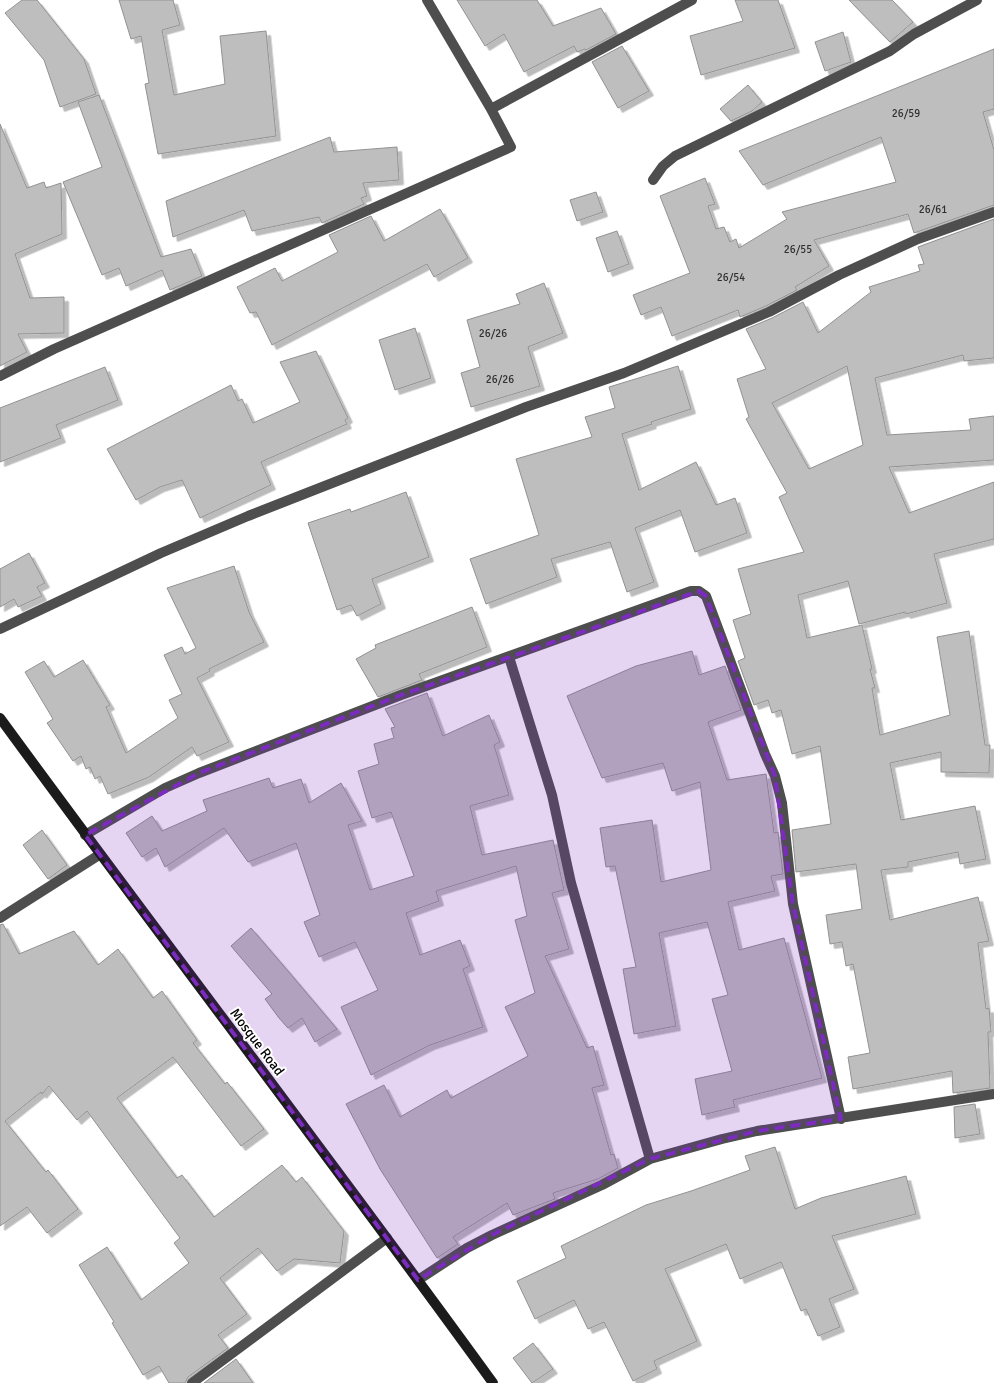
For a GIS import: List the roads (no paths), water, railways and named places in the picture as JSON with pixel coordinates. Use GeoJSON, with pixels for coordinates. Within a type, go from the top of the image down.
{"type":"FeatureCollection","features":[{"type":"Feature","properties":{"kind":"street"},"geometry":{"type":"LineString","coordinates":[[0,376],[54,349],[510,147],[492,108],[427,0]]}},
{"type":"Feature","properties":{"kind":"street"},"geometry":{"type":"LineString","coordinates":[[492,108],[692,0]]}},
{"type":"Feature","properties":{"kind":"street"},"geometry":{"type":"LineString","coordinates":[[653,180],[663,166],[675,156],[890,51],[914,34],[977,0]]}},
{"type":"Feature","properties":{"kind":"street"},"geometry":{"type":"LineString","coordinates":[[0,629],[248,516],[517,411],[624,373],[769,312],[840,275],[918,239],[994,212]]}},
{"type":"Feature","properties":{"kind":"street"},"geometry":{"type":"LineString","coordinates":[[85,835],[165,788],[200,773],[401,695],[691,591],[699,591],[706,596],[775,776],[786,830],[793,904],[841,1119]]}},
{"type":"Feature","properties":{"kind":"street"},"geometry":{"type":"LineString","coordinates":[[508,657],[552,795],[571,883],[650,1159]]}},
{"type":"Feature","properties":{"kind":"street","name":"Mosque Road"},"geometry":{"type":"LineString","coordinates":[[0,718],[99,855],[387,1238],[493,1383]]}},
{"type":"Feature","properties":{"kind":"street"},"geometry":{"type":"LineString","coordinates":[[0,918],[99,855]]}},
{"type":"Feature","properties":{"kind":"street"},"geometry":{"type":"LineString","coordinates":[[418,1280],[492,1234],[602,1185],[650,1159],[722,1139],[757,1132],[994,1094]]}},
{"type":"Feature","properties":{"kind":"street"},"geometry":{"type":"LineString","coordinates":[[192,1383],[387,1238]]}}]}
